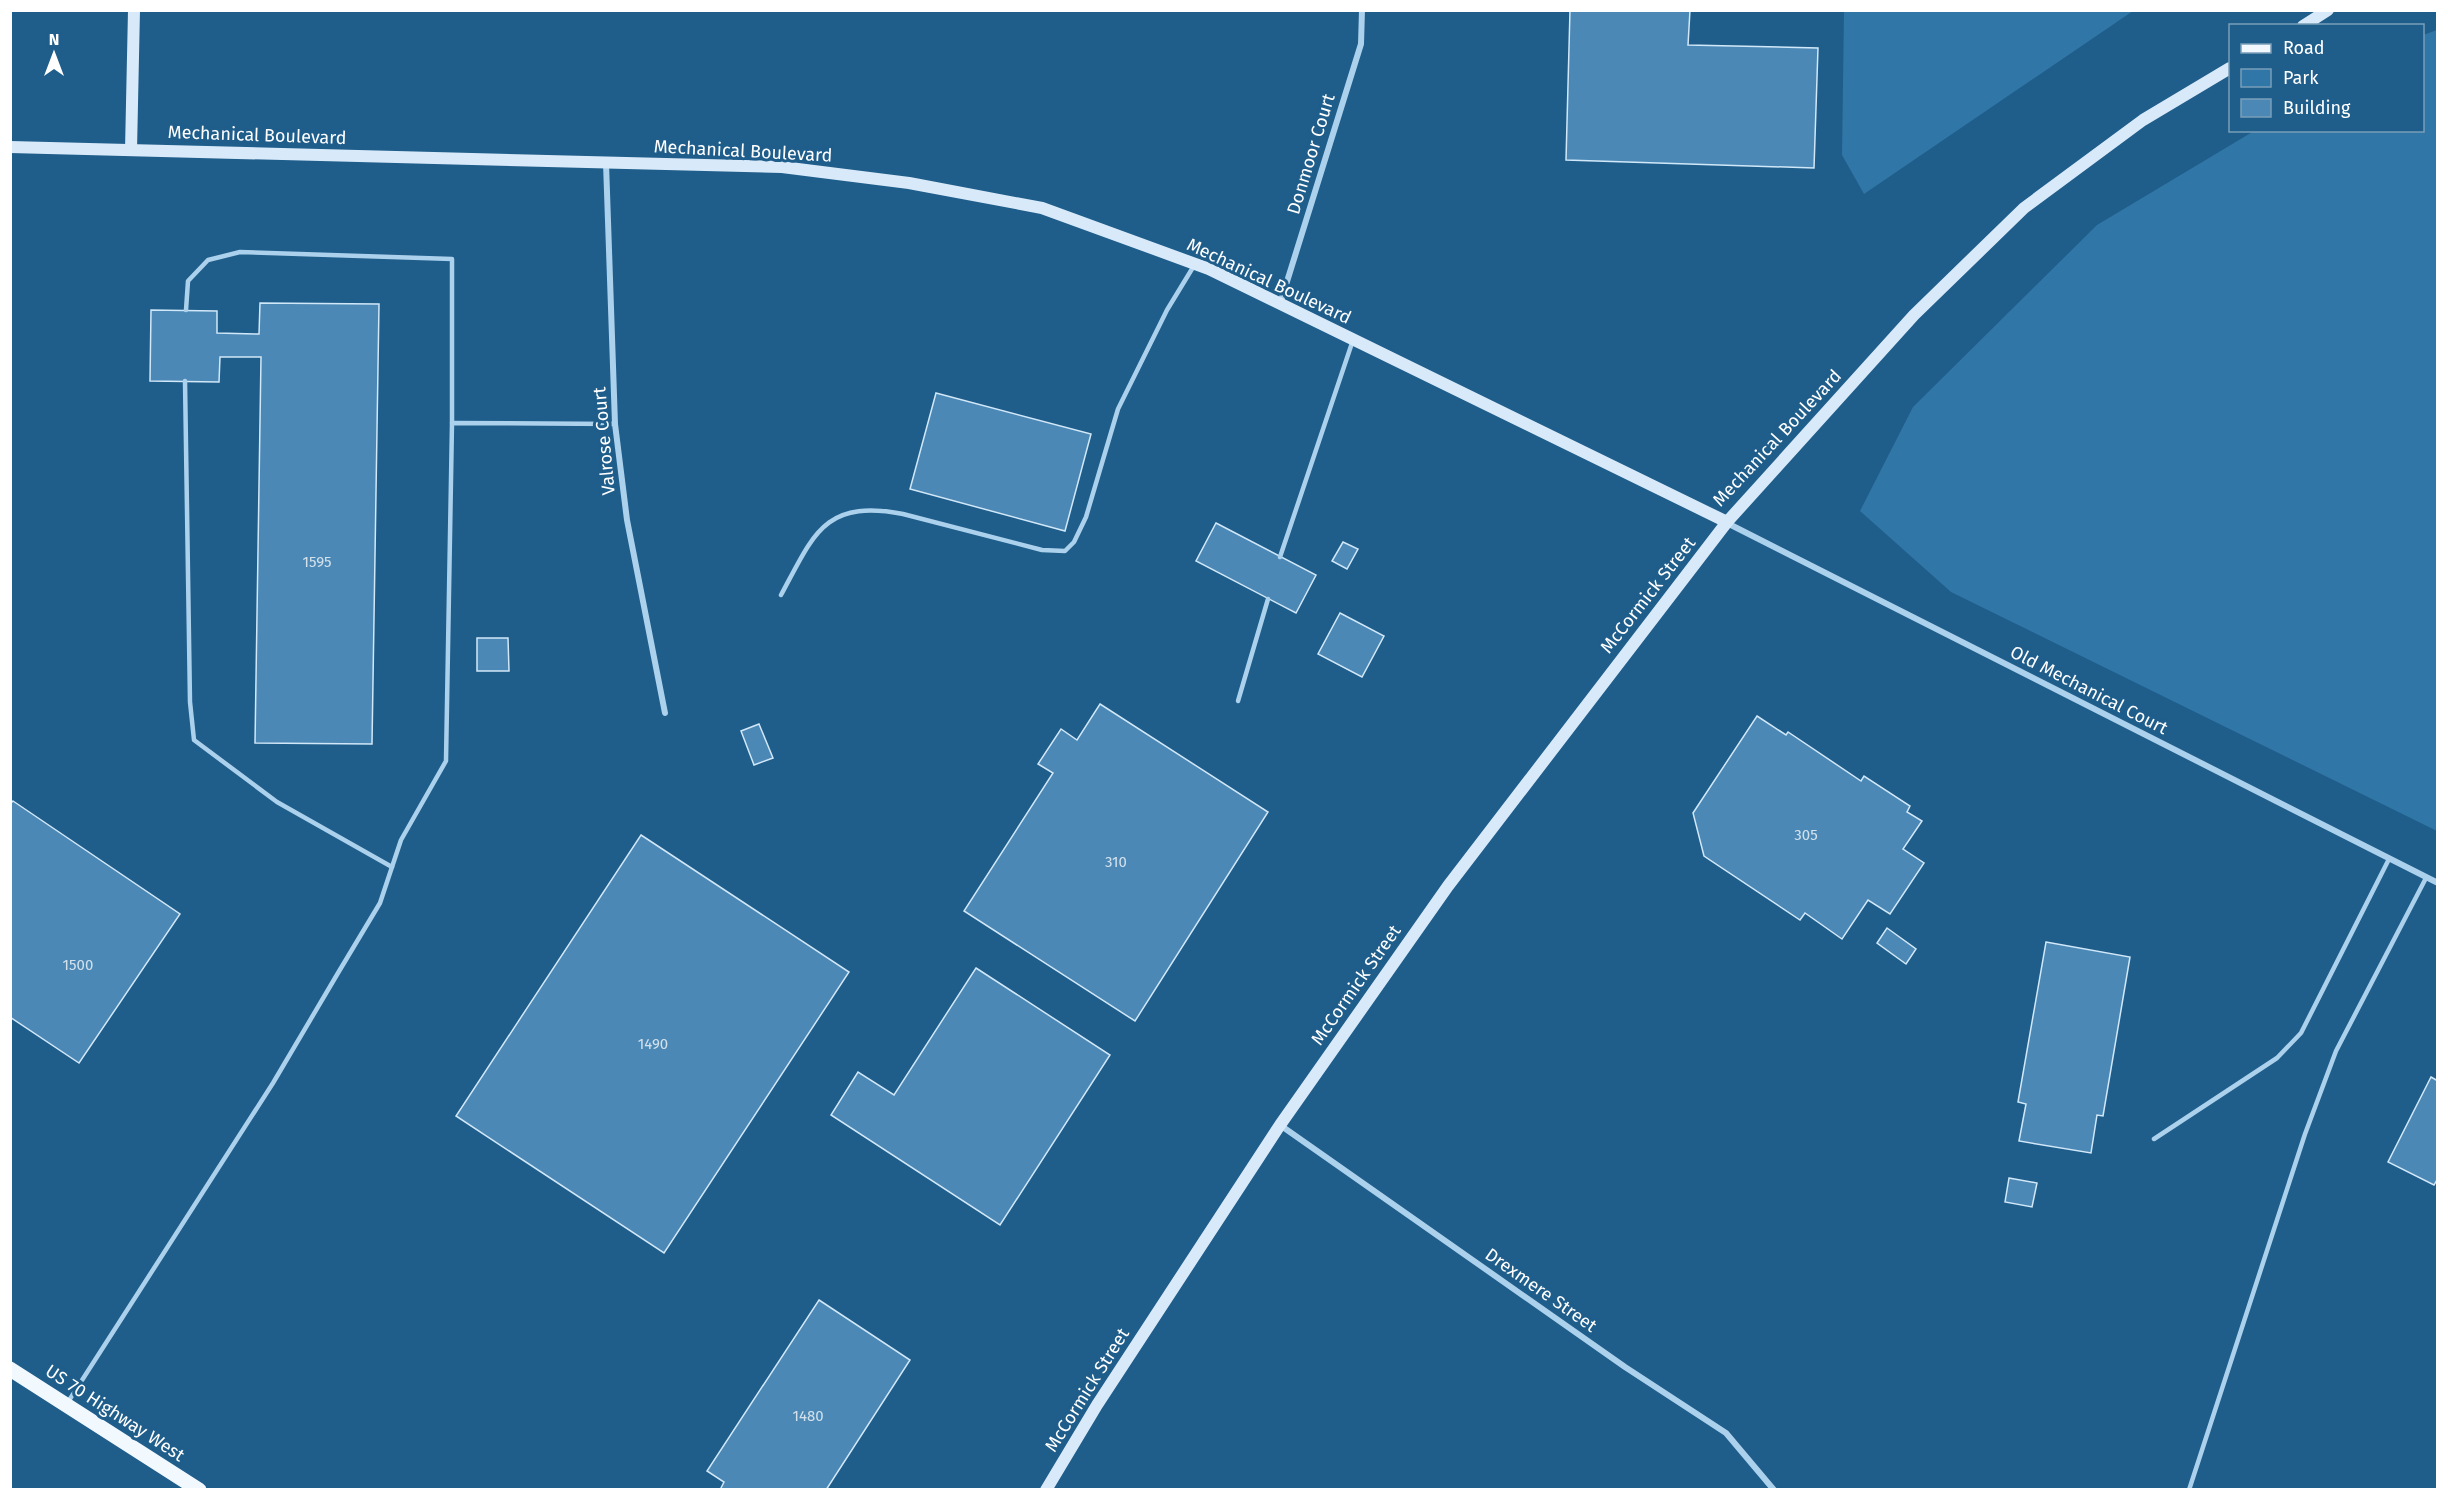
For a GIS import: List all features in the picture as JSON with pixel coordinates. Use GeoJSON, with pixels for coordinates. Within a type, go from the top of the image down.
{"type":"FeatureCollection","features":[{"type":"Feature","properties":{"kind":"main road","name":"US 70 Highway West"},"geometry":{"type":"LineString","coordinates":[[10,1369],[199,1490]]}},
{"type":"Feature","properties":{"kind":"street"},"geometry":{"type":"LineString","coordinates":[[131,150],[134,10]]}},
{"type":"Feature","properties":{"kind":"street","name":"Donmoor Court"},"geometry":{"type":"LineString","coordinates":[[1280,304],[1361,44],[1362,10]]}},
{"type":"Feature","properties":{"kind":"street"},"geometry":{"type":"LineString","coordinates":[[2306,24],[2328,10]]}},
{"type":"Feature","properties":{"kind":"street","name":"Mechanical Boulevard"},"geometry":{"type":"LineString","coordinates":[[10,147],[782,167],[909,183],[1042,208],[1195,264],[1727,522],[1914,315],[2024,208],[2143,120],[2229,69]]}},
{"type":"Feature","properties":{"kind":"street","name":"Valrose Court"},"geometry":{"type":"LineString","coordinates":[[606,163],[615,424],[627,520],[665,712]]}},
{"type":"Feature","properties":{"kind":"street","name":"Old Mechanical Court"},"geometry":{"type":"LineString","coordinates":[[1727,522],[2438,884]]}},
{"type":"Feature","properties":{"kind":"street","name":"McCormick Street"},"geometry":{"type":"LineString","coordinates":[[1046,1490],[1103,1395],[1280,1125],[1448,886],[1727,522]]}},
{"type":"Feature","properties":{"kind":"street","name":"Drexmere Street"},"geometry":{"type":"LineString","coordinates":[[1280,1125],[1625,1367],[1726,1432],[1774,1490]]}},
{"type":"Feature","properties":{"kind":"lane"},"geometry":{"type":"LineString","coordinates":[[66,1405],[273,1083],[380,903],[401,840],[446,761],[452,423],[452,259],[240,252],[208,260],[188,281],[186,310]]}},
{"type":"Feature","properties":{"kind":"lane"},"geometry":{"type":"LineString","coordinates":[[781,595],[811,542],[825,524],[853,510],[880,510],[903,514],[1042,550],[1065,551],[1074,542],[1086,517],[1118,409],[1167,310],[1195,264]]}},
{"type":"Feature","properties":{"kind":"lane"},"geometry":{"type":"LineString","coordinates":[[1280,557],[1353,340]]}},
{"type":"Feature","properties":{"kind":"lane"},"geometry":{"type":"LineString","coordinates":[[185,381],[190,702],[194,740],[277,802],[392,867]]}},
{"type":"Feature","properties":{"kind":"lane"},"geometry":{"type":"LineString","coordinates":[[452,423],[615,424]]}},
{"type":"Feature","properties":{"kind":"lane"},"geometry":{"type":"LineString","coordinates":[[1238,701],[1268,599]]}},
{"type":"Feature","properties":{"kind":"lane"},"geometry":{"type":"LineString","coordinates":[[2154,1139],[2277,1058],[2301,1033],[2389,859]]}},
{"type":"Feature","properties":{"kind":"lane"},"geometry":{"type":"LineString","coordinates":[[2189,1490],[2305,1134],[2336,1051],[2426,878]]}},
{"type":"Feature","properties":{"kind":"green space"},"geometry":{"type":"Polygon","coordinates":[[[1844,10],[2133,11],[1864,194],[1842,155],[1844,10]]]}},
{"type":"Feature","properties":{"kind":"green space"},"geometry":{"type":"Polygon","coordinates":[[[2437,30],[2437,831],[1951,592],[1860,511],[1913,407],[2097,225],[2252,132],[2424,132],[2424,35],[2437,30]]]}},
{"type":"Feature","properties":{"kind":"building"},"geometry":{"type":"Polygon","coordinates":[[[1570,10],[1690,10],[1688,45],[1818,48],[1814,168],[1566,160],[1570,10]]]}},
{"type":"Feature","properties":{"kind":"building"},"geometry":{"type":"Polygon","coordinates":[[[260,303],[379,304],[372,744],[255,743],[261,357],[220,357],[219,382],[150,381],[151,310],[217,311],[217,333],[259,334],[260,303]]]}},
{"type":"Feature","properties":{"kind":"building"},"geometry":{"type":"Polygon","coordinates":[[[936,393],[1091,434],[1065,531],[910,489],[936,393]]]}},
{"type":"Feature","properties":{"kind":"building"},"geometry":{"type":"Polygon","coordinates":[[[1216,523],[1316,575],[1296,613],[1196,561],[1216,523]]]}},
{"type":"Feature","properties":{"kind":"building"},"geometry":{"type":"Polygon","coordinates":[[[1343,542],[1358,549],[1347,569],[1332,561],[1343,542]]]}},
{"type":"Feature","properties":{"kind":"building"},"geometry":{"type":"Polygon","coordinates":[[[1340,613],[1384,636],[1362,677],[1318,654],[1340,613]]]}},
{"type":"Feature","properties":{"kind":"building"},"geometry":{"type":"Polygon","coordinates":[[[477,638],[508,638],[509,671],[477,671],[477,638]]]}},
{"type":"Feature","properties":{"kind":"building"},"geometry":{"type":"Polygon","coordinates":[[[1100,704],[1268,812],[1135,1021],[964,911],[1053,773],[1038,764],[1061,729],[1077,740],[1100,704]]]}},
{"type":"Feature","properties":{"kind":"building"},"geometry":{"type":"Polygon","coordinates":[[[1757,716],[1786,735],[1788,732],[1861,781],[1864,776],[1910,806],[1907,812],[1922,821],[1903,849],[1924,863],[1890,914],[1868,900],[1842,939],[1805,913],[1800,920],[1704,856],[1693,813],[1757,716]]]}},
{"type":"Feature","properties":{"kind":"building"},"geometry":{"type":"Polygon","coordinates":[[[759,724],[773,758],[754,765],[741,731],[759,724]]]}},
{"type":"Feature","properties":{"kind":"building"},"geometry":{"type":"Polygon","coordinates":[[[13,801],[180,914],[79,1063],[10,1017],[10,804],[13,801]]]}},
{"type":"Feature","properties":{"kind":"building"},"geometry":{"type":"Polygon","coordinates":[[[641,835],[849,972],[664,1253],[456,1116],[641,835]]]}},
{"type":"Feature","properties":{"kind":"building"},"geometry":{"type":"Polygon","coordinates":[[[1887,928],[1916,949],[1906,964],[1877,943],[1887,928]]]}},
{"type":"Feature","properties":{"kind":"building"},"geometry":{"type":"Polygon","coordinates":[[[2046,942],[2130,957],[2103,1116],[2097,1115],[2091,1153],[2019,1141],[2026,1104],[2018,1102],[2046,942]]]}},
{"type":"Feature","properties":{"kind":"building"},"geometry":{"type":"Polygon","coordinates":[[[976,968],[1110,1055],[1000,1225],[831,1115],[858,1072],[894,1095],[976,968]]]}},
{"type":"Feature","properties":{"kind":"building"},"geometry":{"type":"Polygon","coordinates":[[[2431,1077],[2438,1081],[2438,1178],[2434,1185],[2388,1162],[2431,1077]]]}},
{"type":"Feature","properties":{"kind":"building"},"geometry":{"type":"Polygon","coordinates":[[[2009,1178],[2037,1183],[2032,1207],[2005,1202],[2009,1178]]]}},
{"type":"Feature","properties":{"kind":"building"},"geometry":{"type":"Polygon","coordinates":[[[819,1300],[910,1360],[826,1490],[720,1490],[724,1482],[707,1471],[819,1300]]]}}]}
